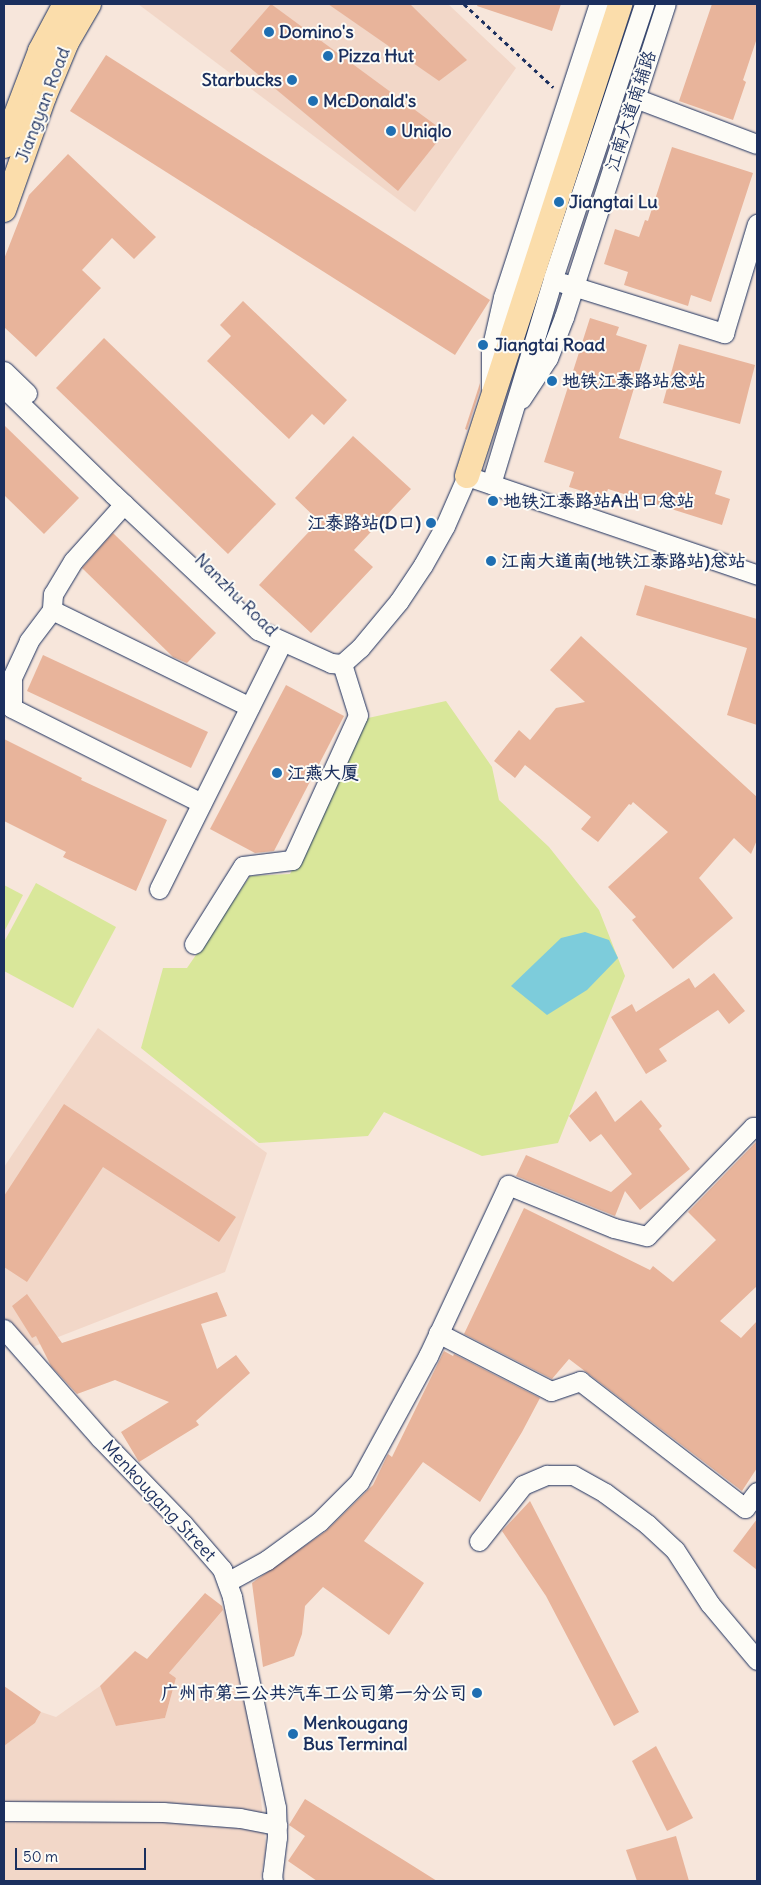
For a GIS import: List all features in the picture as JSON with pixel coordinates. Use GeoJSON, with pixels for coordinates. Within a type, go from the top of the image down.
{"type":"FeatureCollection","features":[{"type":"Feature","properties":{"kind":"main road","name":"Jiangyan Road"},"geometry":{"type":"LineString","coordinates":[[4,146],[40,51],[65,4]]}},
{"type":"Feature","properties":{"kind":"main road","name":"Jiangyan Road"},"geometry":{"type":"LineString","coordinates":[[4,210],[67,42],[89,4]]}},
{"type":"Feature","properties":{"kind":"main road"},"geometry":{"type":"LineString","coordinates":[[467,476],[620,4]]}},
{"type":"Feature","properties":{"kind":"street"},"geometry":{"type":"LineString","coordinates":[[491,484],[512,410],[533,270],[567,100],[600,4]]}},
{"type":"Feature","properties":{"kind":"street"},"geometry":{"type":"LineString","coordinates":[[533,270],[644,4]]}},
{"type":"Feature","properties":{"kind":"street","name":"江南大道南辅路"},"geometry":{"type":"LineString","coordinates":[[512,410],[548,358],[666,4]]}},
{"type":"Feature","properties":{"kind":"street"},"geometry":{"type":"LineString","coordinates":[[635,98],[757,142]]}},
{"type":"Feature","properties":{"kind":"street"},"geometry":{"type":"LineString","coordinates":[[533,270],[573,287],[724,333],[757,224]]}},
{"type":"Feature","properties":{"kind":"street","name":"Nanzhu Road"},"geometry":{"type":"LineString","coordinates":[[4,371],[119,483],[264,619],[282,642]]}},
{"type":"Feature","properties":{"kind":"street","name":"Nanzhu Road"},"geometry":{"type":"LineString","coordinates":[[4,388],[258,630],[282,642]]}},
{"type":"Feature","properties":{"kind":"street"},"geometry":{"type":"LineString","coordinates":[[342,664],[376,630],[423,565],[445,526],[467,476],[757,575]]}},
{"type":"Feature","properties":{"kind":"street"},"geometry":{"type":"LineString","coordinates":[[124,504],[73,561],[53,594],[52,610],[29,641],[12,676],[12,708],[202,803]]}},
{"type":"Feature","properties":{"kind":"street"},"geometry":{"type":"LineString","coordinates":[[52,610],[250,707]]}},
{"type":"Feature","properties":{"kind":"street"},"geometry":{"type":"LineString","coordinates":[[160,888],[282,642],[321,660],[342,664]]}},
{"type":"Feature","properties":{"kind":"street"},"geometry":{"type":"LineString","coordinates":[[194,944],[243,866],[292,860],[358,715],[342,664]]}},
{"type":"Feature","properties":{"kind":"street"},"geometry":{"type":"LineString","coordinates":[[227,1582],[267,1560],[311,1527],[359,1482],[438,1333],[508,1185],[614,1228],[647,1236],[753,1127],[757,1127]]}},
{"type":"Feature","properties":{"kind":"street","name":"Menkougang Street"},"geometry":{"type":"LineString","coordinates":[[4,1329],[100,1438],[207,1550],[222,1569],[232,1597],[268,1764],[276,1825],[273,1881]]}},
{"type":"Feature","properties":{"kind":"street"},"geometry":{"type":"LineString","coordinates":[[438,1333],[550,1391],[580,1381],[745,1508],[757,1492]]}},
{"type":"Feature","properties":{"kind":"street"},"geometry":{"type":"LineString","coordinates":[[480,1541],[523,1486],[546,1475],[573,1475],[605,1493],[648,1524],[675,1550],[710,1604],[757,1660]]}},
{"type":"Feature","properties":{"kind":"street"},"geometry":{"type":"LineString","coordinates":[[4,1811],[163,1812],[240,1818],[276,1825]]}},
{"type":"Feature","properties":{"kind":"path"},"geometry":{"type":"LineString","coordinates":[[464,4],[567,100]]}},
{"type":"Feature","properties":{"kind":"shaded area"},"geometry":{"type":"Polygon","coordinates":[[[138,4],[448,4],[516,68],[415,212],[138,4]]]}},
{"type":"Feature","properties":{"kind":"shaded area"},"geometry":{"type":"Polygon","coordinates":[[[98,1028],[267,1153],[225,1272],[30,1348],[4,1322],[4,1167],[98,1028]]]}},
{"type":"Feature","properties":{"kind":"shaded area"},"geometry":{"type":"Polygon","coordinates":[[[225,1608],[256,1749],[266,1849],[260,1881],[4,1881],[4,1746],[35,1723],[41,1712],[56,1717],[100,1686],[117,1726],[165,1718],[176,1678],[169,1673],[225,1608]]]}},
{"type":"Feature","properties":{"kind":"green space"},"geometry":{"type":"Polygon","coordinates":[[[446,701],[492,767],[499,800],[549,847],[599,910],[625,976],[558,1143],[482,1156],[384,1112],[368,1136],[259,1143],[141,1048],[163,968],[187,968],[250,876],[290,874],[368,718],[446,701]]]}},
{"type":"Feature","properties":{"kind":"green space"},"geometry":{"type":"Polygon","coordinates":[[[36,883],[116,927],[73,1008],[4,971],[4,942],[36,883]]]}},
{"type":"Feature","properties":{"kind":"green space"},"geometry":{"type":"Polygon","coordinates":[[[4,885],[23,895],[4,932],[4,885]]]}},
{"type":"Feature","properties":{"kind":"water"},"geometry":{"type":"Polygon","coordinates":[[[585,932],[609,940],[618,958],[587,990],[547,1015],[511,986],[561,938],[585,932]]]}},
{"type":"Feature","properties":{"kind":"building"},"geometry":{"type":"Polygon","coordinates":[[[271,4],[445,132],[398,191],[230,51],[271,4]]]}},
{"type":"Feature","properties":{"kind":"building"},"geometry":{"type":"Polygon","coordinates":[[[328,4],[410,4],[467,60],[439,81],[328,4]]]}},
{"type":"Feature","properties":{"kind":"building"},"geometry":{"type":"Polygon","coordinates":[[[478,4],[561,4],[552,31],[477,6],[478,4]]]}},
{"type":"Feature","properties":{"kind":"building"},"geometry":{"type":"Polygon","coordinates":[[[712,4],[757,4],[757,38],[743,80],[746,82],[733,120],[679,101],[712,4]]]}},
{"type":"Feature","properties":{"kind":"building"},"geometry":{"type":"Polygon","coordinates":[[[106,55],[490,300],[455,355],[70,111],[106,55]]]}},
{"type":"Feature","properties":{"kind":"building"},"geometry":{"type":"Polygon","coordinates":[[[672,147],[753,173],[711,302],[691,295],[688,306],[624,285],[628,272],[604,264],[615,229],[639,237],[645,220],[648,221],[672,147]]]}},
{"type":"Feature","properties":{"kind":"building"},"geometry":{"type":"Polygon","coordinates":[[[68,154],[156,237],[134,259],[112,238],[82,270],[101,288],[36,357],[4,327],[4,259],[29,195],[68,154]]]}},
{"type":"Feature","properties":{"kind":"building"},"geometry":{"type":"Polygon","coordinates":[[[243,301],[347,400],[324,425],[312,414],[289,439],[207,361],[231,336],[220,325],[243,301]]]}},
{"type":"Feature","properties":{"kind":"building"},"geometry":{"type":"Polygon","coordinates":[[[590,318],[619,327],[616,335],[647,345],[619,438],[722,471],[715,494],[730,499],[722,525],[608,489],[605,498],[569,487],[574,472],[544,462],[590,318]]]}},
{"type":"Feature","properties":{"kind":"building"},"geometry":{"type":"Polygon","coordinates":[[[104,338],[276,504],[228,554],[56,388],[104,338]]]}},
{"type":"Feature","properties":{"kind":"building"},"geometry":{"type":"Polygon","coordinates":[[[679,344],[755,365],[740,424],[663,403],[679,344]]]}},
{"type":"Feature","properties":{"kind":"building"},"geometry":{"type":"Polygon","coordinates":[[[480,383],[480,390],[467,430],[465,429],[480,383]]]}},
{"type":"Feature","properties":{"kind":"building"},"geometry":{"type":"Polygon","coordinates":[[[4,425],[79,498],[44,534],[4,495],[4,425]]]}},
{"type":"Feature","properties":{"kind":"building"},"geometry":{"type":"Polygon","coordinates":[[[353,436],[411,489],[354,550],[373,567],[311,633],[259,585],[319,521],[295,498],[353,436]]]}},
{"type":"Feature","properties":{"kind":"building"},"geometry":{"type":"Polygon","coordinates":[[[113,533],[216,633],[187,663],[173,657],[82,568],[113,533]]]}},
{"type":"Feature","properties":{"kind":"building"},"geometry":{"type":"Polygon","coordinates":[[[645,585],[757,619],[757,725],[727,715],[747,648],[636,615],[645,585]]]}},
{"type":"Feature","properties":{"kind":"building"},"geometry":{"type":"Polygon","coordinates":[[[581,636],[757,797],[757,840],[751,854],[734,838],[699,878],[733,918],[673,969],[632,920],[636,917],[608,887],[668,832],[633,802],[631,805],[629,804],[598,842],[581,829],[591,817],[525,765],[515,778],[494,761],[519,730],[530,740],[556,708],[585,702],[550,670],[581,636]]]}},
{"type":"Feature","properties":{"kind":"building"},"geometry":{"type":"Polygon","coordinates":[[[43,655],[208,732],[191,768],[27,691],[43,655]]]}},
{"type":"Feature","properties":{"kind":"building","name":"江燕大厦"},"geometry":{"type":"Polygon","coordinates":[[[286,685],[344,716],[274,851],[255,853],[210,829],[286,685]]]}},
{"type":"Feature","properties":{"kind":"building"},"geometry":{"type":"Polygon","coordinates":[[[4,739],[82,778],[81,780],[167,820],[136,891],[63,857],[66,852],[4,821],[4,739]]]}},
{"type":"Feature","properties":{"kind":"building"},"geometry":{"type":"Polygon","coordinates":[[[714,973],[745,1011],[729,1024],[718,1010],[659,1049],[667,1061],[646,1074],[611,1017],[632,1004],[636,1012],[689,978],[695,988],[714,973]]]}},
{"type":"Feature","properties":{"kind":"building"},"geometry":{"type":"Polygon","coordinates":[[[596,1091],[615,1122],[641,1100],[662,1126],[659,1129],[690,1169],[640,1210],[625,1191],[615,1216],[516,1176],[526,1155],[611,1192],[632,1174],[601,1134],[590,1142],[569,1116],[596,1091]]]}},
{"type":"Feature","properties":{"kind":"building"},"geometry":{"type":"Polygon","coordinates":[[[64,1104],[236,1217],[219,1242],[103,1167],[27,1282],[4,1267],[4,1196],[64,1104]]]}},
{"type":"Feature","properties":{"kind":"building"},"geometry":{"type":"Polygon","coordinates":[[[757,1141],[757,1286],[720,1321],[741,1338],[757,1321],[757,1468],[742,1491],[569,1359],[552,1379],[464,1334],[524,1208],[650,1270],[653,1266],[673,1282],[716,1240],[688,1212],[757,1141]]]}},
{"type":"Feature","properties":{"kind":"building"},"geometry":{"type":"Polygon","coordinates":[[[217,1292],[227,1316],[201,1324],[217,1369],[236,1355],[250,1373],[196,1421],[199,1425],[139,1462],[121,1432],[169,1402],[115,1380],[77,1394],[51,1366],[36,1336],[32,1338],[12,1306],[27,1294],[62,1343],[217,1292]]]}},
{"type":"Feature","properties":{"kind":"building"},"geometry":{"type":"Polygon","coordinates":[[[444,1351],[453,1356],[454,1354],[540,1398],[522,1432],[480,1502],[423,1462],[364,1541],[424,1583],[389,1635],[323,1587],[305,1606],[302,1634],[294,1656],[263,1667],[252,1583],[326,1531],[373,1485],[388,1454],[392,1457],[444,1351]]]}},
{"type":"Feature","properties":{"kind":"building"},"geometry":{"type":"Polygon","coordinates":[[[530,1501],[639,1712],[614,1726],[546,1596],[502,1531],[530,1501]]]}},
{"type":"Feature","properties":{"kind":"building"},"geometry":{"type":"Polygon","coordinates":[[[757,1519],[757,1570],[733,1551],[757,1519]]]}},
{"type":"Feature","properties":{"kind":"building"},"geometry":{"type":"Polygon","coordinates":[[[205,1593],[222,1606],[223,1610],[169,1673],[176,1678],[165,1718],[116,1726],[100,1686],[135,1651],[147,1659],[205,1593]]]}},
{"type":"Feature","properties":{"kind":"building"},"geometry":{"type":"Polygon","coordinates":[[[4,1686],[41,1712],[35,1723],[4,1746],[4,1686]]]}},
{"type":"Feature","properties":{"kind":"building"},"geometry":{"type":"Polygon","coordinates":[[[656,1746],[693,1818],[667,1831],[632,1761],[656,1746]]]}},
{"type":"Feature","properties":{"kind":"building"},"geometry":{"type":"Polygon","coordinates":[[[305,1799],[437,1881],[317,1881],[288,1861],[305,1836],[289,1825],[305,1799]]]}},
{"type":"Feature","properties":{"kind":"building"},"geometry":{"type":"Polygon","coordinates":[[[676,1836],[689,1881],[637,1881],[626,1850],[676,1836]]]}},
{"type":"Feature","properties":{"kind":"place","name":"Domino's"},"geometry":{"type":"Point","coordinates":[269,32]}},
{"type":"Feature","properties":{"kind":"place","name":"Pizza Hut"},"geometry":{"type":"Point","coordinates":[328,56]}},
{"type":"Feature","properties":{"kind":"place","name":"Starbucks"},"geometry":{"type":"Point","coordinates":[292,80]}},
{"type":"Feature","properties":{"kind":"place","name":"McDonald's"},"geometry":{"type":"Point","coordinates":[313,101]}},
{"type":"Feature","properties":{"kind":"place","name":"Uniqlo"},"geometry":{"type":"Point","coordinates":[391,131]}},
{"type":"Feature","properties":{"kind":"place","name":"Jiangtai Lu"},"geometry":{"type":"Point","coordinates":[559,202]}},
{"type":"Feature","properties":{"kind":"place","name":"Jiangtai Road"},"geometry":{"type":"Point","coordinates":[483,345]}},
{"type":"Feature","properties":{"kind":"place","name":"地铁江泰路站总站"},"geometry":{"type":"Point","coordinates":[552,381]}},
{"type":"Feature","properties":{"kind":"place","name":"地铁江泰路站A出口总站"},"geometry":{"type":"Point","coordinates":[493,501]}},
{"type":"Feature","properties":{"kind":"place","name":"江泰路站(D口)"},"geometry":{"type":"Point","coordinates":[431,523]}},
{"type":"Feature","properties":{"kind":"place","name":"江南大道南(地铁江泰路站)总站"},"geometry":{"type":"Point","coordinates":[491,561]}},
{"type":"Feature","properties":{"kind":"place","name":"江燕大厦"},"geometry":{"type":"Point","coordinates":[277,773]}},
{"type":"Feature","properties":{"kind":"place","name":"广州市第三公共汽车工公司第一分公司"},"geometry":{"type":"Point","coordinates":[477,1693]}},
{"type":"Feature","properties":{"kind":"place","name":"Menkougang Bus Terminal"},"geometry":{"type":"Point","coordinates":[293,1734]}}]}
